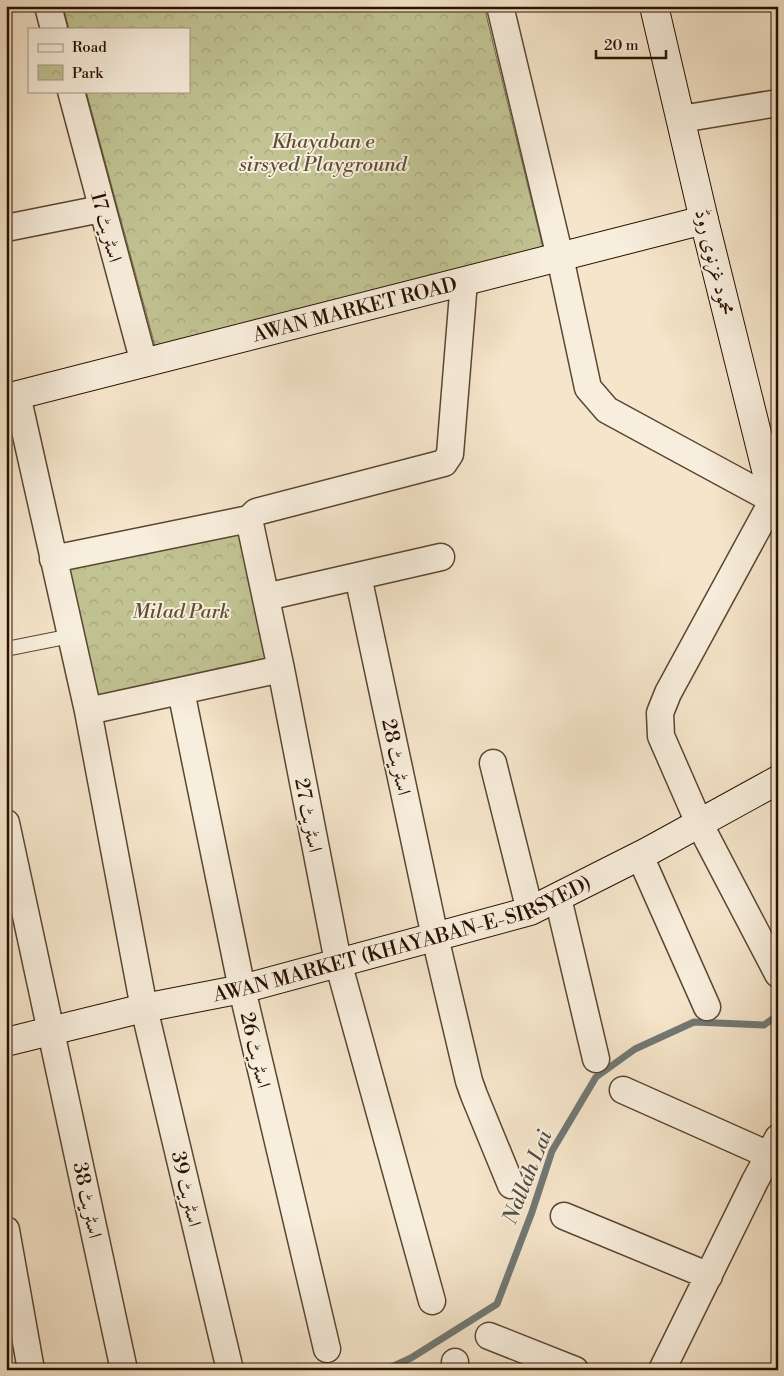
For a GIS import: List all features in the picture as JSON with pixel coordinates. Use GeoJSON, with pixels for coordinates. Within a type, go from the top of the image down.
{"type":"FeatureCollection","features":[{"type":"Feature","properties":{"kind":"street"},"geometry":{"type":"LineString","coordinates":[[48,6],[54,28]]}},
{"type":"Feature","properties":{"kind":"street"},"geometry":{"type":"LineString","coordinates":[[500,6],[560,257],[588,388],[607,410],[776,509],[668,693],[660,713],[661,736],[699,824],[778,974]]}},
{"type":"Feature","properties":{"kind":"street","name":"محمود غزنوی روڈ"},"geometry":{"type":"LineString","coordinates":[[654,6],[704,220],[776,509]]}},
{"type":"Feature","properties":{"kind":"street","name":"اسٹریٹ 17"},"geometry":{"type":"LineString","coordinates":[[70,92],[144,363]]}},
{"type":"Feature","properties":{"kind":"street"},"geometry":{"type":"LineString","coordinates":[[680,119],[778,103]]}},
{"type":"Feature","properties":{"kind":"street"},"geometry":{"type":"LineString","coordinates":[[6,228],[101,209]]}},
{"type":"Feature","properties":{"kind":"street","name":"AWAN MARKET ROAD"},"geometry":{"type":"LineString","coordinates":[[12,397],[704,220]]}},
{"type":"Feature","properties":{"kind":"street"},"geometry":{"type":"LineString","coordinates":[[54,559],[249,519],[256,512],[444,463],[450,454],[464,281]]}},
{"type":"Feature","properties":{"kind":"street","name":"اسٹریٹ 39"},"geometry":{"type":"LineString","coordinates":[[12,397],[54,559],[88,711],[144,1008],[230,1370]]}},
{"type":"Feature","properties":{"kind":"street","name":"اسٹریٹ 27"},"geometry":{"type":"LineString","coordinates":[[249,519],[281,669],[338,962],[432,1301]]}},
{"type":"Feature","properties":{"kind":"street"},"geometry":{"type":"LineString","coordinates":[[266,597],[441,558]]}},
{"type":"Feature","properties":{"kind":"street","name":"اسٹریٹ 28"},"geometry":{"type":"LineString","coordinates":[[358,576],[435,937],[469,1081],[511,1186]]}},
{"type":"Feature","properties":{"kind":"street"},"geometry":{"type":"LineString","coordinates":[[88,711],[281,669]]}},
{"type":"Feature","properties":{"kind":"street","name":"اسٹریٹ 26"},"geometry":{"type":"LineString","coordinates":[[181,691],[242,989],[327,1349]]}},
{"type":"Feature","properties":{"kind":"street"},"geometry":{"type":"LineString","coordinates":[[493,763],[530,911]]}},
{"type":"Feature","properties":{"kind":"street","name":"AWAN MARKET (KHAYABAN-E-SIRSYED)"},"geometry":{"type":"LineString","coordinates":[[6,1042],[144,1008],[242,989],[530,911],[640,856],[778,780]]}},
{"type":"Feature","properties":{"kind":"street","name":"اسٹریٹ 38"},"geometry":{"type":"LineString","coordinates":[[6,823],[124,1370]]}},
{"type":"Feature","properties":{"kind":"street"},"geometry":{"type":"LineString","coordinates":[[640,856],[707,1007]]}},
{"type":"Feature","properties":{"kind":"street"},"geometry":{"type":"LineString","coordinates":[[558,898],[596,1059]]}},
{"type":"Feature","properties":{"kind":"street"},"geometry":{"type":"LineString","coordinates":[[623,1090],[773,1146],[662,1370]]}},
{"type":"Feature","properties":{"kind":"street"},"geometry":{"type":"LineString","coordinates":[[564,1216],[709,1276]]}},
{"type":"Feature","properties":{"kind":"street"},"geometry":{"type":"LineString","coordinates":[[6,1230],[31,1370]]}},
{"type":"Feature","properties":{"kind":"street"},"geometry":{"type":"LineString","coordinates":[[488,1336],[575,1370]]}},
{"type":"Feature","properties":{"kind":"lane"},"geometry":{"type":"LineString","coordinates":[[6,649],[71,636]]}},
{"type":"Feature","properties":{"kind":"green space","name":"Khayaban e sirsyed Playground"},"geometry":{"type":"Polygon","coordinates":[[[63,6],[484,6],[543,248],[155,346],[86,92],[190,92],[190,28],[69,28],[63,6]]]}},
{"type":"Feature","properties":{"kind":"green space","name":"Milad Park"},"geometry":{"type":"Polygon","coordinates":[[[244,524],[271,661],[96,702],[64,567],[244,524]]]}},
{"type":"Feature","properties":{"kind":"waterway","name":"Nallah Lai"},"geometry":{"type":"LineString","coordinates":[[385,1370],[411,1358],[497,1304],[532,1212],[552,1151],[596,1077],[635,1049],[694,1022],[764,1025],[778,1015]]}}]}
